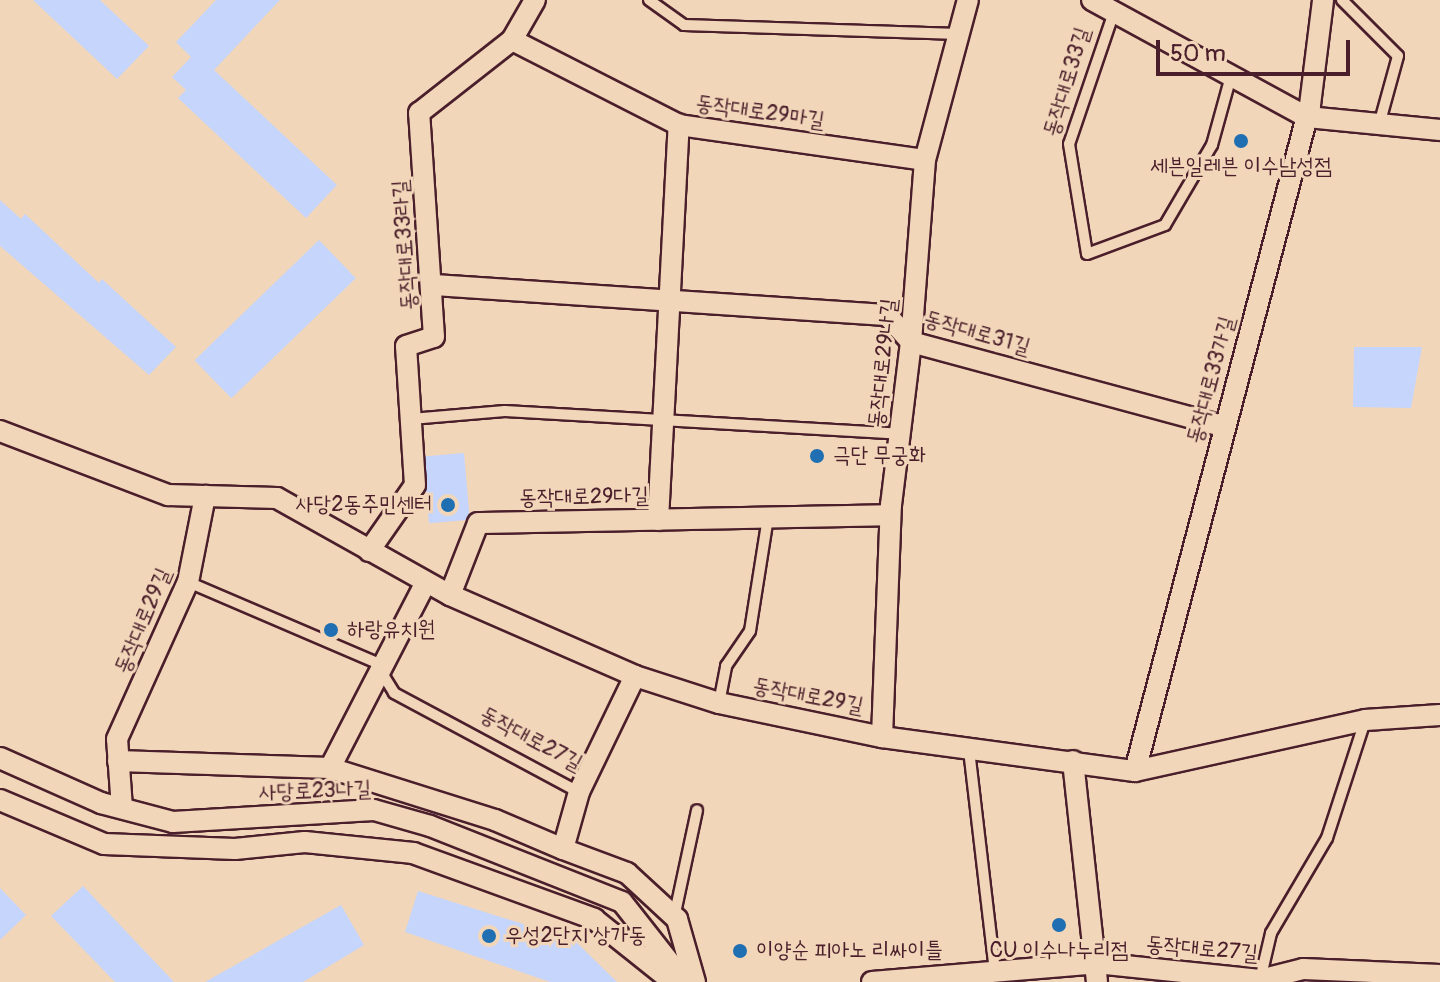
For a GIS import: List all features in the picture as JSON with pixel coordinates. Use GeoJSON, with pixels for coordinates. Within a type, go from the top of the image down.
{"type":"FeatureCollection","features":[{"type":"Feature","properties":{"kind":"street","name":"동작대로33라길"},"geometry":{"type":"LineString","coordinates":[[369,551],[415,485],[406,346],[434,337],[433,285],[419,113],[512,40],[535,0]]}},
{"type":"Feature","properties":{"kind":"street","name":"동작대로29나길"},"geometry":{"type":"LineString","coordinates":[[882,737],[890,515],[911,342],[925,160],[968,0]]}},
{"type":"Feature","properties":{"kind":"street","name":"동작대로33길"},"geometry":{"type":"LineString","coordinates":[[1092,0],[1307,117],[1440,130]]}},
{"type":"Feature","properties":{"kind":"street","name":"동작대로33가길"},"geometry":{"type":"LineString","coordinates":[[1135,771],[1223,426],[1307,117],[1323,0]]}},
{"type":"Feature","properties":{"kind":"street","name":"동작대로29마길"},"geometry":{"type":"LineString","coordinates":[[512,40],[679,125],[925,160]]}},
{"type":"Feature","properties":{"kind":"street"},"geometry":{"type":"LineString","coordinates":[[658,520],[660,416],[672,301],[679,125]]}},
{"type":"Feature","properties":{"kind":"street","name":"동작대로31길"},"geometry":{"type":"LineString","coordinates":[[433,285],[887,315],[911,342],[1223,426]]}},
{"type":"Feature","properties":{"kind":"street","name":"동작대로29길"},"geometry":{"type":"LineString","coordinates":[[0,431],[168,495],[277,498],[450,595],[635,676],[719,703],[882,737],[1135,771],[1365,720],[1440,715]]}},
{"type":"Feature","properties":{"kind":"street","name":"동작대로29길"},"geometry":{"type":"LineString","coordinates":[[122,808],[117,739],[188,582],[205,496]]}},
{"type":"Feature","properties":{"kind":"street","name":"동작대로29다길"},"geometry":{"type":"LineString","coordinates":[[450,595],[478,523],[890,515]]}},
{"type":"Feature","properties":{"kind":"street"},"geometry":{"type":"LineString","coordinates":[[330,768],[426,582]]}},
{"type":"Feature","properties":{"kind":"street"},"geometry":{"type":"LineString","coordinates":[[579,792],[635,676]]}},
{"type":"Feature","properties":{"kind":"street","name":"사당로23나길"},"geometry":{"type":"LineString","coordinates":[[0,758],[122,808],[173,822],[374,810],[430,826],[622,902],[685,982]]}},
{"type":"Feature","properties":{"kind":"street"},"geometry":{"type":"LineString","coordinates":[[118,761],[330,768],[495,820],[627,873],[677,919],[695,982]]}},
{"type":"Feature","properties":{"kind":"street"},"geometry":{"type":"LineString","coordinates":[[1073,761],[1096,972]]}},
{"type":"Feature","properties":{"kind":"street","name":"동작대로27길"},"geometry":{"type":"LineString","coordinates":[[563,849],[579,792]]}},
{"type":"Feature","properties":{"kind":"street"},"geometry":{"type":"LineString","coordinates":[[0,800],[104,844],[235,849],[305,842],[413,853],[594,919],[673,982]]}},
{"type":"Feature","properties":{"kind":"street"},"geometry":{"type":"LineString","coordinates":[[235,818],[235,849]]}},
{"type":"Feature","properties":{"kind":"street","name":"동작대로27길"},"geometry":{"type":"LineString","coordinates":[[875,982],[1096,972],[1260,980],[1303,976],[1440,975]]}},
{"type":"Feature","properties":{"kind":"lane"},"geometry":{"type":"LineString","coordinates":[[649,0],[684,25],[959,34]]}},
{"type":"Feature","properties":{"kind":"lane"},"geometry":{"type":"LineString","coordinates":[[1342,0],[1398,56],[1379,125]]}},
{"type":"Feature","properties":{"kind":"lane","name":"동작대로33길"},"geometry":{"type":"LineString","coordinates":[[1114,12],[1069,144],[1087,254],[1165,225],[1212,145],[1231,76]]}},
{"type":"Feature","properties":{"kind":"lane"},"geometry":{"type":"LineString","coordinates":[[411,419],[469,411],[660,416],[900,434]]}},
{"type":"Feature","properties":{"kind":"lane"},"geometry":{"type":"LineString","coordinates":[[719,703],[726,666],[750,631],[768,517]]}},
{"type":"Feature","properties":{"kind":"lane","name":"동작대로27길"},"geometry":{"type":"LineString","coordinates":[[188,582],[375,662],[378,675],[394,693],[579,792]]}},
{"type":"Feature","properties":{"kind":"lane"},"geometry":{"type":"LineString","coordinates":[[1260,980],[1277,922],[1327,838],[1365,720]]}},
{"type":"Feature","properties":{"kind":"lane"},"geometry":{"type":"LineString","coordinates":[[969,750],[982,976]]}},
{"type":"Feature","properties":{"kind":"lane"},"geometry":{"type":"LineString","coordinates":[[677,919],[674,908],[697,810]]}},
{"type":"Feature","properties":{"kind":"building"},"geometry":{"type":"Polygon","coordinates":[[[33,0],[100,0],[149,46],[117,79],[33,0]]]}},
{"type":"Feature","properties":{"kind":"building"},"geometry":{"type":"Polygon","coordinates":[[[216,0],[280,0],[214,70],[337,185],[306,218],[178,98],[186,90],[172,77],[191,57],[176,42],[216,0]]]}},
{"type":"Feature","properties":{"kind":"building"},"geometry":{"type":"Polygon","coordinates":[[[0,200],[21,219],[25,214],[99,283],[102,279],[176,347],[149,375],[0,246],[0,200]]]}},
{"type":"Feature","properties":{"kind":"building"},"geometry":{"type":"Polygon","coordinates":[[[319,240],[356,278],[231,398],[195,360],[319,240]]]}},
{"type":"Feature","properties":{"kind":"building"},"geometry":{"type":"Polygon","coordinates":[[[1354,347],[1422,347],[1411,408],[1353,407],[1354,347]]]}},
{"type":"Feature","properties":{"kind":"building"},"geometry":{"type":"Polygon","coordinates":[[[464,453],[470,520],[429,523],[423,457],[464,453]]]}},
{"type":"Feature","properties":{"kind":"building"},"geometry":{"type":"Polygon","coordinates":[[[83,886],[174,982],[115,982],[51,916],[83,886]]]}},
{"type":"Feature","properties":{"kind":"building"},"geometry":{"type":"Polygon","coordinates":[[[0,888],[26,915],[0,940],[0,888]]]}},
{"type":"Feature","properties":{"kind":"building","name":"우성2단지 상가동"},"geometry":{"type":"Polygon","coordinates":[[[418,891],[574,940],[617,982],[550,982],[405,932],[418,891]]]}},
{"type":"Feature","properties":{"kind":"building"},"geometry":{"type":"Polygon","coordinates":[[[341,905],[364,945],[303,982],[205,982],[341,905]]]}},
{"type":"Feature","properties":{"kind":"place","name":"세븐일레븐 이수남성점"},"geometry":{"type":"Point","coordinates":[1241,141]}},
{"type":"Feature","properties":{"kind":"place","name":"극단 무궁화"},"geometry":{"type":"Point","coordinates":[817,456]}},
{"type":"Feature","properties":{"kind":"place","name":"사당2동주민센터"},"geometry":{"type":"Point","coordinates":[448,505]}},
{"type":"Feature","properties":{"kind":"place","name":"하랑유치원"},"geometry":{"type":"Point","coordinates":[331,630]}},
{"type":"Feature","properties":{"kind":"place","name":"CU 이수나누리점"},"geometry":{"type":"Point","coordinates":[1059,925]}},
{"type":"Feature","properties":{"kind":"place","name":"우성2단지 상가동"},"geometry":{"type":"Point","coordinates":[489,936]}},
{"type":"Feature","properties":{"kind":"place","name":"이양순 피아노 리싸이틀"},"geometry":{"type":"Point","coordinates":[740,951]}}]}
